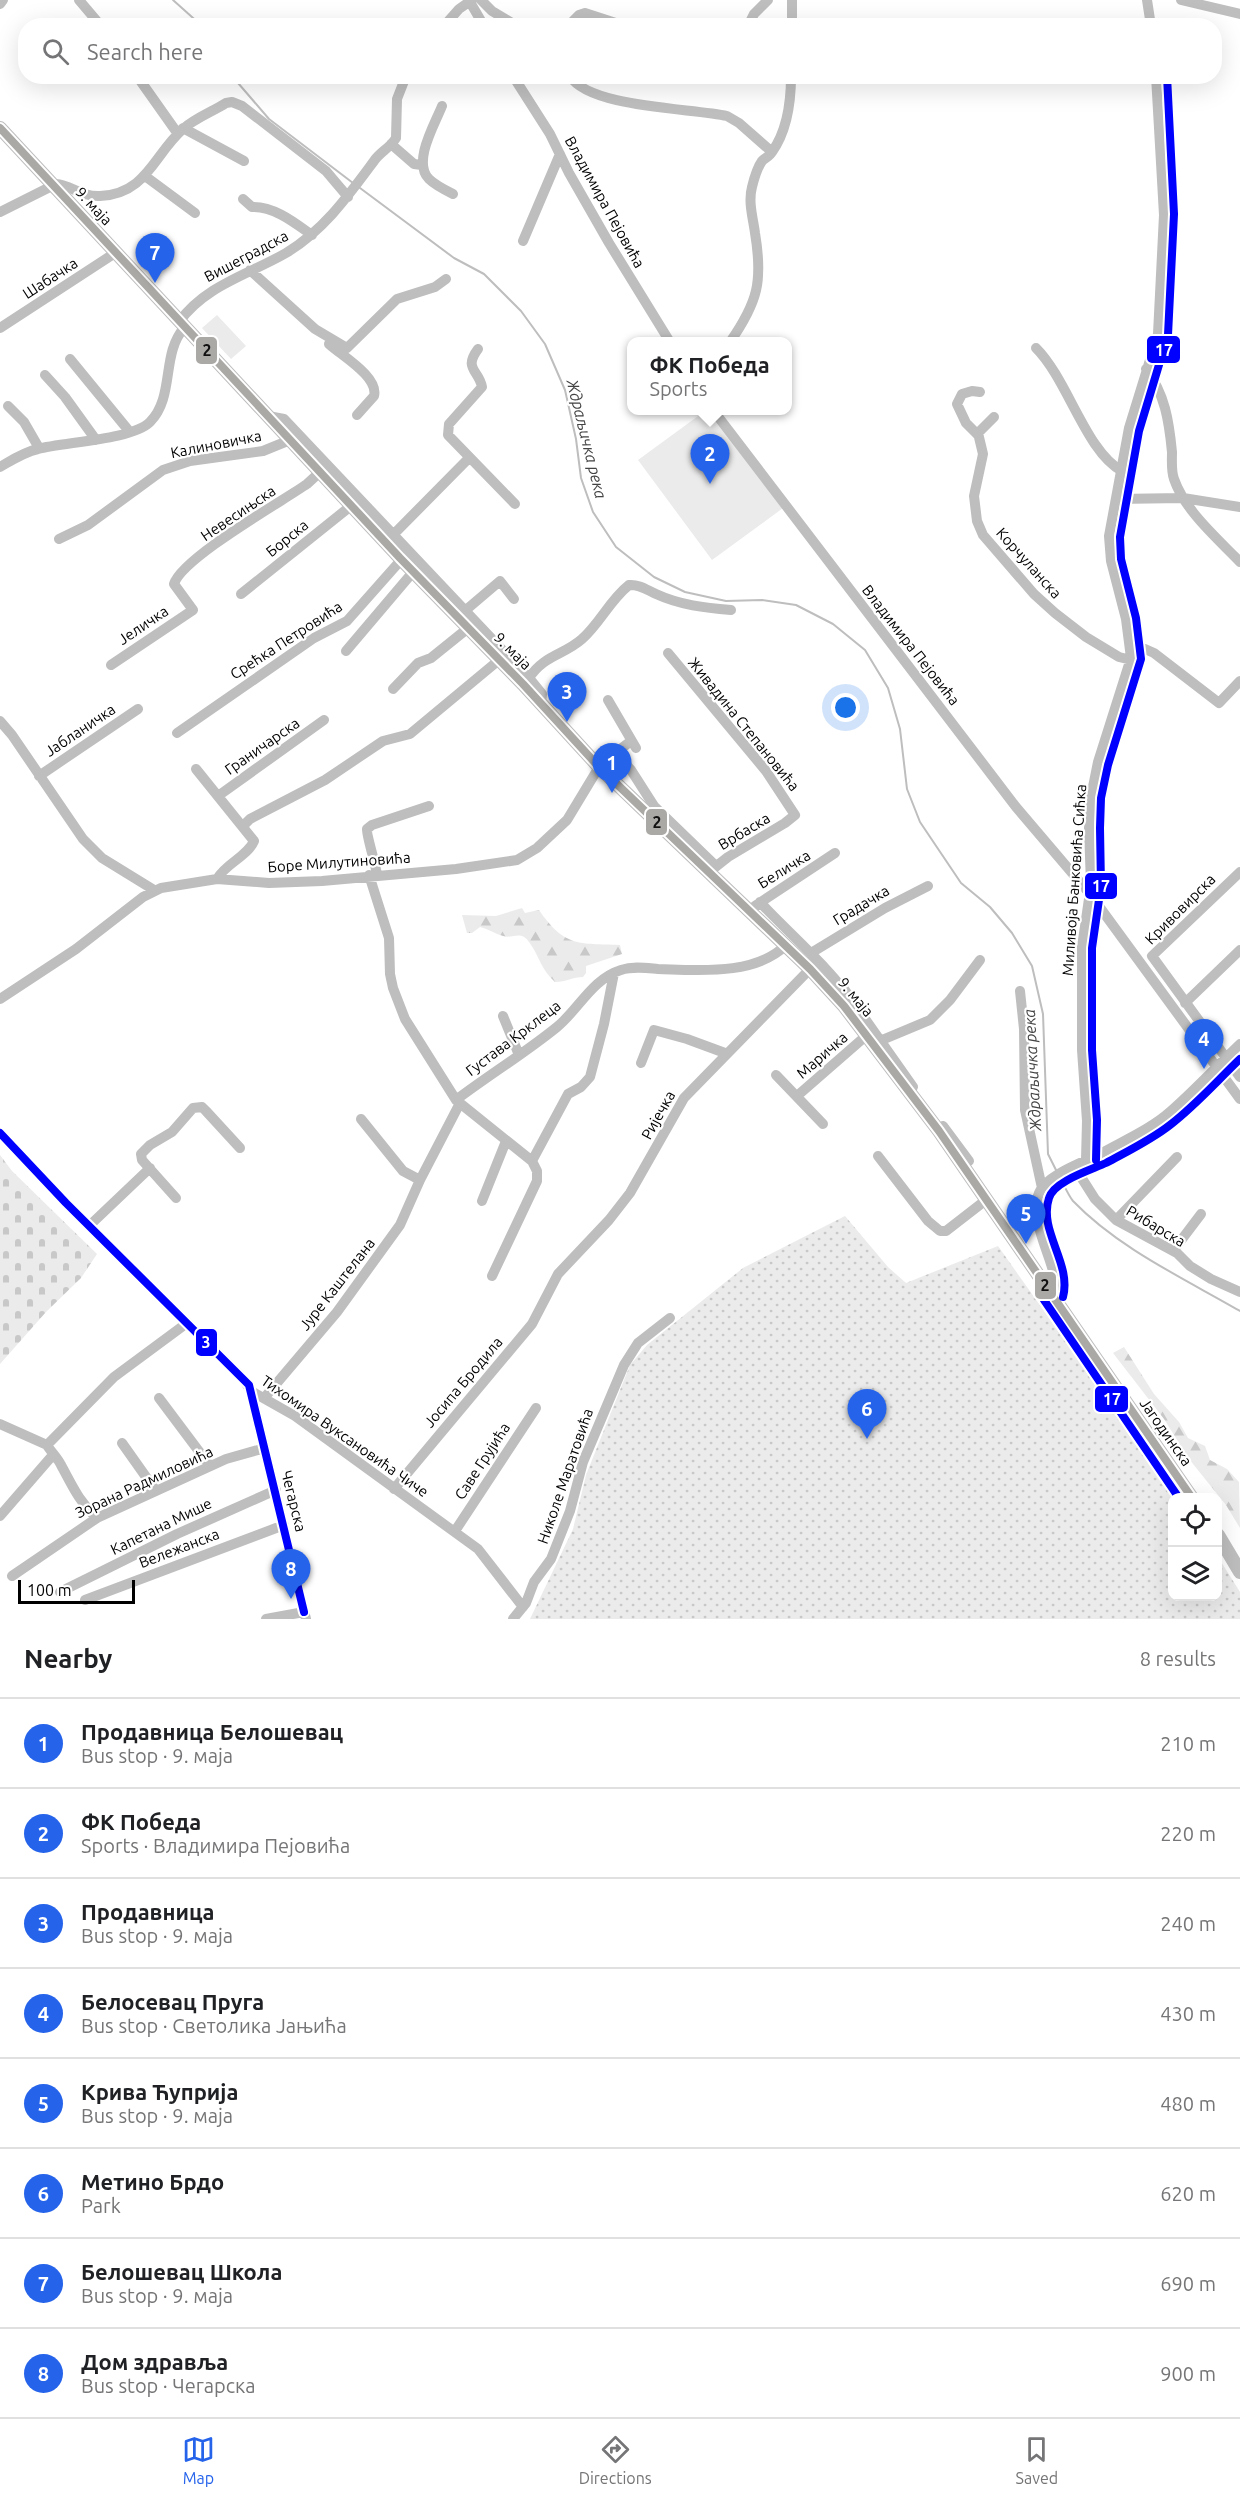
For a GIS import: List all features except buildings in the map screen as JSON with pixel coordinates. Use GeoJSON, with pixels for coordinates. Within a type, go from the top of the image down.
{"type":"FeatureCollection","features":[{"type":"Feature","properties":{"kind":"main road","name":"9. маја"},"geometry":{"type":"LineString","coordinates":[[0,128],[320,472],[389,539],[401,560],[461,614],[467,629],[541,703],[599,767],[755,906],[786,945],[844,1006],[942,1131],[986,1200],[1053,1294]]}},
{"type":"Feature","properties":{"kind":"main road","name":"Јагодинска"},"geometry":{"type":"LineString","coordinates":[[1053,1294],[1137,1420],[1189,1493]]}},
{"type":"Feature","properties":{"kind":"main road"},"geometry":{"type":"LineString","coordinates":[[1222,1542],[1240,1572]]}},
{"type":"Feature","properties":{"kind":"street"},"geometry":{"type":"LineString","coordinates":[[0,4],[3,0]]}},
{"type":"Feature","properties":{"kind":"street"},"geometry":{"type":"LineString","coordinates":[[79,0],[94,18]]}},
{"type":"Feature","properties":{"kind":"street"},"geometry":{"type":"LineString","coordinates":[[450,18],[474,0]]}},
{"type":"Feature","properties":{"kind":"street"},"geometry":{"type":"LineString","coordinates":[[474,0],[481,18]]}},
{"type":"Feature","properties":{"kind":"street"},"geometry":{"type":"LineString","coordinates":[[474,0],[504,18]]}},
{"type":"Feature","properties":{"kind":"street"},"geometry":{"type":"LineString","coordinates":[[752,18],[768,0]]}},
{"type":"Feature","properties":{"kind":"street"},"geometry":{"type":"LineString","coordinates":[[792,0],[792,18]]}},
{"type":"Feature","properties":{"kind":"street"},"geometry":{"type":"LineString","coordinates":[[1147,0],[1150,18]]}},
{"type":"Feature","properties":{"kind":"street"},"geometry":{"type":"LineString","coordinates":[[1181,0],[1240,14]]}},
{"type":"Feature","properties":{"kind":"street"},"geometry":{"type":"LineString","coordinates":[[578,18],[585,13],[600,18]]}},
{"type":"Feature","properties":{"kind":"street"},"geometry":{"type":"LineString","coordinates":[[143,84],[181,131],[244,160]]}},
{"type":"Feature","properties":{"kind":"street"},"geometry":{"type":"LineString","coordinates":[[403,84],[396,109],[398,131],[391,144],[414,164],[422,165]]}},
{"type":"Feature","properties":{"kind":"street","name":"Владимира Пејовића"},"geometry":{"type":"LineString","coordinates":[[518,84],[609,243],[667,337]]}},
{"type":"Feature","properties":{"kind":"street"},"geometry":{"type":"LineString","coordinates":[[578,84],[582,88],[619,101],[727,116],[739,123],[772,152]]}},
{"type":"Feature","properties":{"kind":"street"},"geometry":{"type":"LineString","coordinates":[[733,337],[751,306],[757,291],[760,270],[750,198],[761,162],[772,152],[789,109],[791,84]]}},
{"type":"Feature","properties":{"kind":"street","name":"Миливоја Банковића Сићка"},"geometry":{"type":"LineString","coordinates":[[1086,1160],[1087,1099],[1082,1050],[1082,947],[1090,894],[1091,797],[1098,762],[1131,660],[1126,619],[1111,561],[1109,536],[1129,428],[1158,334],[1163,204],[1156,84]]}},
{"type":"Feature","properties":{"kind":"street"},"geometry":{"type":"LineString","coordinates":[[0,212],[59,183],[86,195],[108,195],[126,189],[145,176],[181,131],[226,103],[232,102],[242,105],[326,171],[351,194]]}},
{"type":"Feature","properties":{"kind":"street"},"geometry":{"type":"LineString","coordinates":[[442,106],[426,146],[422,165],[429,179],[453,194]]}},
{"type":"Feature","properties":{"kind":"street","name":"Вишеградска"},"geometry":{"type":"LineString","coordinates":[[0,467],[39,448],[96,440],[129,431],[150,422],[160,405],[177,336],[182,325],[207,294],[286,253],[312,235],[351,194],[375,159],[391,144]]}},
{"type":"Feature","properties":{"kind":"street"},"geometry":{"type":"LineString","coordinates":[[523,240],[560,154]]}},
{"type":"Feature","properties":{"kind":"street"},"geometry":{"type":"LineString","coordinates":[[145,176],[195,213]]}},
{"type":"Feature","properties":{"kind":"street"},"geometry":{"type":"LineString","coordinates":[[243,199],[252,207],[264,207],[281,215],[312,235]]}},
{"type":"Feature","properties":{"kind":"street","name":"Шабачка"},"geometry":{"type":"LineString","coordinates":[[0,328],[115,252]]}},
{"type":"Feature","properties":{"kind":"street"},"geometry":{"type":"LineString","coordinates":[[250,270],[328,339],[349,348],[397,299],[435,287],[446,279]]}},
{"type":"Feature","properties":{"kind":"street"},"geometry":{"type":"LineString","coordinates":[[328,339],[329,345],[373,383],[374,396],[357,415]]}},
{"type":"Feature","properties":{"kind":"street"},"geometry":{"type":"LineString","coordinates":[[1036,348],[1051,365],[1092,440],[1108,461],[1122,471]]}},
{"type":"Feature","properties":{"kind":"street"},"geometry":{"type":"LineString","coordinates":[[478,349],[471,360],[472,368],[482,387],[456,415],[448,429],[450,439],[515,504]]}},
{"type":"Feature","properties":{"kind":"street"},"geometry":{"type":"LineString","coordinates":[[69,360],[129,431]]}},
{"type":"Feature","properties":{"kind":"street"},"geometry":{"type":"LineString","coordinates":[[1146,369],[1158,386],[1164,402],[1170,433],[1173,474],[1183,498],[1240,562]]}},
{"type":"Feature","properties":{"kind":"street"},"geometry":{"type":"LineString","coordinates":[[45,375],[65,397],[96,440]]}},
{"type":"Feature","properties":{"kind":"street"},"geometry":{"type":"LineString","coordinates":[[980,392],[975,390],[962,394],[957,404],[966,423],[978,435],[978,431],[994,417]]}},
{"type":"Feature","properties":{"kind":"street"},"geometry":{"type":"LineString","coordinates":[[8,406],[24,422],[39,448]]}},
{"type":"Feature","properties":{"kind":"street","name":"Владимира Пејовића"},"geometry":{"type":"LineString","coordinates":[[716,415],[1016,807],[1090,894],[1240,1099]]}},
{"type":"Feature","properties":{"kind":"street"},"geometry":{"type":"LineString","coordinates":[[268,416],[284,419],[389,539],[461,614],[529,678],[541,692],[543,697],[541,703]]}},
{"type":"Feature","properties":{"kind":"street","name":"Корчуланска"},"geometry":{"type":"LineString","coordinates":[[978,435],[983,454],[976,482],[975,505],[977,521],[984,535],[1034,594],[1055,613],[1086,637],[1119,657],[1131,660]]}},
{"type":"Feature","properties":{"kind":"street","name":"Калиновичка"},"geometry":{"type":"LineString","coordinates":[[60,539],[88,525],[163,470],[190,461],[256,453],[290,440]]}},
{"type":"Feature","properties":{"kind":"street"},"geometry":{"type":"LineString","coordinates":[[389,539],[469,458]]}},
{"type":"Feature","properties":{"kind":"street","name":"Невесињска"},"geometry":{"type":"LineString","coordinates":[[175,581],[185,568],[307,484],[320,472]]}},
{"type":"Feature","properties":{"kind":"street"},"geometry":{"type":"LineString","coordinates":[[1116,499],[1183,498],[1240,507]]}},
{"type":"Feature","properties":{"kind":"street","name":"Борска"},"geometry":{"type":"LineString","coordinates":[[241,594],[352,505]]}},
{"type":"Feature","properties":{"kind":"street","name":"Срећка Петровића"},"geometry":{"type":"LineString","coordinates":[[177,733],[314,638],[347,621],[401,560]]}},
{"type":"Feature","properties":{"kind":"street"},"geometry":{"type":"LineString","coordinates":[[346,651],[413,572]]}},
{"type":"Feature","properties":{"kind":"street","name":"Јеличка"},"geometry":{"type":"LineString","coordinates":[[111,665],[193,610],[175,586],[175,581]]}},
{"type":"Feature","properties":{"kind":"street"},"geometry":{"type":"LineString","coordinates":[[461,614],[500,581],[514,599]]}},
{"type":"Feature","properties":{"kind":"street"},"geometry":{"type":"LineString","coordinates":[[529,678],[545,660],[582,639],[629,585],[636,585],[668,599],[697,607],[731,610]]}},
{"type":"Feature","properties":{"kind":"street"},"geometry":{"type":"LineString","coordinates":[[393,689],[418,663],[431,658],[467,629]]}},
{"type":"Feature","properties":{"kind":"street"},"geometry":{"type":"LineString","coordinates":[[1130,646],[1145,648],[1154,653],[1219,704],[1240,681]]}},
{"type":"Feature","properties":{"kind":"street","name":"Живадина Степановића"},"geometry":{"type":"LineString","coordinates":[[668,653],[766,771],[795,815]]}},
{"type":"Feature","properties":{"kind":"street"},"geometry":{"type":"LineString","coordinates":[[243,826],[250,819],[325,780],[383,741],[410,734],[499,660]]}},
{"type":"Feature","properties":{"kind":"street"},"geometry":{"type":"LineString","coordinates":[[608,700],[634,745],[618,751],[618,756],[631,770],[654,806],[713,869]]}},
{"type":"Feature","properties":{"kind":"street","name":"Јабланичка"},"geometry":{"type":"LineString","coordinates":[[39,776],[138,709]]}},
{"type":"Feature","properties":{"kind":"street","name":"Граничарска"},"geometry":{"type":"LineString","coordinates":[[218,796],[324,720]]}},
{"type":"Feature","properties":{"kind":"street"},"geometry":{"type":"LineString","coordinates":[[0,721],[90,847],[114,867],[154,890]]}},
{"type":"Feature","properties":{"kind":"street","name":"Боре Милутиновића"},"geometry":{"type":"LineString","coordinates":[[0,999],[76,949],[133,903],[154,890],[177,884],[217,879],[282,883],[496,864],[524,858],[567,820],[599,767]]}},
{"type":"Feature","properties":{"kind":"street"},"geometry":{"type":"LineString","coordinates":[[196,769],[253,838],[254,844],[227,866],[217,879]]}},
{"type":"Feature","properties":{"kind":"street"},"geometry":{"type":"LineString","coordinates":[[429,806],[372,825],[367,829],[366,835],[374,853],[373,875],[389,938],[390,974],[395,995],[405,1019],[458,1101],[532,1161],[537,1171],[537,1181],[492,1276]]}},
{"type":"Feature","properties":{"kind":"street","name":"Врбаска"},"geometry":{"type":"LineString","coordinates":[[713,869],[795,815]]}},
{"type":"Feature","properties":{"kind":"street","name":"Беличка"},"geometry":{"type":"LineString","coordinates":[[755,906],[835,853]]}},
{"type":"Feature","properties":{"kind":"street","name":"Кривовирска"},"geometry":{"type":"LineString","coordinates":[[1240,872],[1152,956],[1240,1077]]}},
{"type":"Feature","properties":{"kind":"street","name":"Градачка"},"geometry":{"type":"LineString","coordinates":[[811,953],[885,908],[928,886]]}},
{"type":"Feature","properties":{"kind":"street"},"geometry":{"type":"LineString","coordinates":[[755,906],[811,953],[844,989],[882,1040],[942,1131],[969,1161]]}},
{"type":"Feature","properties":{"kind":"street","name":"Густава Крклеца"},"geometry":{"type":"LineString","coordinates":[[458,1101],[561,1023],[596,984],[614,973],[632,968],[710,969],[737,966],[774,955],[786,945]]}},
{"type":"Feature","properties":{"kind":"street"},"geometry":{"type":"LineString","coordinates":[[1185,1003],[1240,950]]}},
{"type":"Feature","properties":{"kind":"street"},"geometry":{"type":"LineString","coordinates":[[882,1040],[930,1020],[950,1000],[980,960]]}},
{"type":"Feature","properties":{"kind":"street","name":"Ријечка"},"geometry":{"type":"LineString","coordinates":[[550,1290],[558,1274],[609,1220],[634,1188],[684,1098],[725,1053],[810,969]]}},
{"type":"Feature","properties":{"kind":"street"},"geometry":{"type":"LineString","coordinates":[[532,1161],[568,1094],[586,1084],[590,1077],[614,973]]}},
{"type":"Feature","properties":{"kind":"street"},"geometry":{"type":"LineString","coordinates":[[844,989],[844,1006]]}},
{"type":"Feature","properties":{"kind":"street"},"geometry":{"type":"LineString","coordinates":[[1020,991],[1024,1029],[1025,1110],[1042,1188]]}},
{"type":"Feature","properties":{"kind":"street"},"geometry":{"type":"LineString","coordinates":[[503,1016],[519,1055]]}},
{"type":"Feature","properties":{"kind":"street"},"geometry":{"type":"LineString","coordinates":[[641,1063],[654,1030],[725,1053]]}},
{"type":"Feature","properties":{"kind":"street","name":"Маричка"},"geometry":{"type":"LineString","coordinates":[[797,1096],[867,1035]]}},
{"type":"Feature","properties":{"kind":"street"},"geometry":{"type":"LineString","coordinates":[[1053,1294],[1056,1289],[1054,1274],[1038,1226],[1036,1212],[1038,1194],[1042,1188],[1053,1178],[1105,1151],[1170,1112],[1240,1044]]}},
{"type":"Feature","properties":{"kind":"street","name":"Маричка"},"geometry":{"type":"LineString","coordinates":[[776,1075],[823,1124]]}},
{"type":"Feature","properties":{"kind":"street","name":"Јуре Каштелана"},"geometry":{"type":"LineString","coordinates":[[265,1397],[337,1312],[400,1225],[458,1101]]}},
{"type":"Feature","properties":{"kind":"street"},"geometry":{"type":"LineString","coordinates":[[176,1198],[141,1157],[144,1151],[172,1132],[188,1111],[196,1106],[206,1111],[240,1148]]}},
{"type":"Feature","properties":{"kind":"street"},"geometry":{"type":"LineString","coordinates":[[361,1119],[403,1172],[420,1180]]}},
{"type":"Feature","properties":{"kind":"street","name":"Тихомира Вуксановића Чиче"},"geometry":{"type":"LineString","coordinates":[[0,1133],[89,1226],[241,1376],[251,1391],[295,1416],[483,1553],[523,1607]]}},
{"type":"Feature","properties":{"kind":"street"},"geometry":{"type":"LineString","coordinates":[[1087,1138],[1094,1149],[1105,1151]]}},
{"type":"Feature","properties":{"kind":"street"},"geometry":{"type":"LineString","coordinates":[[482,1201],[506,1141]]}},
{"type":"Feature","properties":{"kind":"street"},"geometry":{"type":"LineString","coordinates":[[878,1156],[928,1221],[940,1231],[946,1231],[986,1200]]}},
{"type":"Feature","properties":{"kind":"street"},"geometry":{"type":"LineString","coordinates":[[1116,1220],[1178,1157]]}},
{"type":"Feature","properties":{"kind":"street","name":"Рибарска"},"geometry":{"type":"LineString","coordinates":[[1072,1167],[1095,1199],[1116,1220],[1173,1251],[1190,1266],[1240,1292]]}},
{"type":"Feature","properties":{"kind":"street"},"geometry":{"type":"LineString","coordinates":[[89,1226],[150,1168]]}},
{"type":"Feature","properties":{"kind":"street"},"geometry":{"type":"LineString","coordinates":[[1173,1251],[1201,1214]]}},
{"type":"Feature","properties":{"kind":"street","name":"Јосипа Бродила"},"geometry":{"type":"LineString","coordinates":[[394,1489],[532,1324],[550,1290]]}},
{"type":"Feature","properties":{"kind":"street","name":"Николе Маратовића"},"geometry":{"type":"LineString","coordinates":[[513,1619],[523,1607],[534,1582],[548,1565],[560,1541],[573,1504],[583,1462],[624,1365],[636,1346],[670,1318]]}},
{"type":"Feature","properties":{"kind":"street"},"geometry":{"type":"LineString","coordinates":[[47,1445],[114,1377],[188,1323]]}},
{"type":"Feature","properties":{"kind":"street","name":"Чегарска"},"geometry":{"type":"LineString","coordinates":[[251,1391],[305,1616]]}},
{"type":"Feature","properties":{"kind":"street"},"geometry":{"type":"LineString","coordinates":[[159,1398],[210,1466]]}},
{"type":"Feature","properties":{"kind":"street","name":"Саве Грујића"},"geometry":{"type":"LineString","coordinates":[[455,1531],[536,1408]]}},
{"type":"Feature","properties":{"kind":"street"},"geometry":{"type":"LineString","coordinates":[[0,1424],[47,1445],[52,1456],[60,1463],[79,1499],[97,1518]]}},
{"type":"Feature","properties":{"kind":"street"},"geometry":{"type":"LineString","coordinates":[[122,1443],[156,1491]]}},
{"type":"Feature","properties":{"kind":"street","name":"Зорана Радмиловића"},"geometry":{"type":"LineString","coordinates":[[12,1576],[97,1518],[210,1466],[237,1455],[265,1448]]}},
{"type":"Feature","properties":{"kind":"street"},"geometry":{"type":"LineString","coordinates":[[2,1509],[52,1456]]}},
{"type":"Feature","properties":{"kind":"street","name":"Капетана Мише"},"geometry":{"type":"LineString","coordinates":[[60,1592],[177,1534],[276,1490]]}},
{"type":"Feature","properties":{"kind":"street","name":"Вележанска"},"geometry":{"type":"LineString","coordinates":[[85,1600],[284,1525]]}},
{"type":"Feature","properties":{"kind":"street"},"geometry":{"type":"LineString","coordinates":[[266,1619],[305,1616]]}},
{"type":"Feature","properties":{"kind":"green space"},"geometry":{"type":"Polygon","coordinates":[[[217,315],[246,346],[231,359],[202,328],[217,315]]]}},
{"type":"Feature","properties":{"kind":"green space"},"geometry":{"type":"Polygon","coordinates":[[[700,415],[714,415],[783,508],[712,560],[638,460],[700,415]]]}},
{"type":"Feature","properties":{"kind":"green space"},"geometry":{"type":"Polygon","coordinates":[[[522,908],[525,913],[539,910],[548,922],[565,937],[583,943],[620,945],[622,954],[586,966],[586,973],[583,977],[555,982],[546,973],[529,942],[523,936],[507,937],[480,927],[472,933],[467,933],[462,915],[496,916],[522,908]]]}},
{"type":"Feature","properties":{"kind":"green space"},"geometry":{"type":"Polygon","coordinates":[[[0,1155],[12,1171],[97,1254],[81,1278],[46,1312],[0,1364],[0,1155]]]}},
{"type":"Feature","properties":{"kind":"green space"},"geometry":{"type":"Polygon","coordinates":[[[845,1216],[888,1267],[906,1283],[998,1246],[1173,1493],[1168,1493],[1168,1601],[1222,1601],[1222,1563],[1240,1592],[1240,1619],[530,1619],[573,1529],[586,1475],[630,1365],[647,1345],[743,1268],[845,1216]]]}},
{"type":"Feature","properties":{"kind":"green space"},"geometry":{"type":"Polygon","coordinates":[[[1124,1347],[1154,1394],[1179,1422],[1188,1438],[1205,1446],[1210,1460],[1227,1469],[1239,1482],[1240,1528],[1222,1500],[1222,1493],[1216,1493],[1189,1459],[1164,1419],[1113,1353],[1124,1347]]]}},
{"type":"Feature","properties":{"kind":"waterway","name":"Ждраљичка река"},"geometry":{"type":"LineString","coordinates":[[173,0],[193,18]]}},
{"type":"Feature","properties":{"kind":"waterway","name":"Ждраљичка река"},"geometry":{"type":"LineString","coordinates":[[239,84],[269,119],[353,183]]}},
{"type":"Feature","properties":{"kind":"waterway","name":"Ждраљичка река"},"geometry":{"type":"LineString","coordinates":[[360,188],[454,258],[484,274],[521,311],[545,344],[565,390],[576,439],[581,478],[593,512],[616,547],[654,577],[685,592],[726,601],[762,600],[796,605],[833,624],[865,650],[888,688],[900,729],[907,789],[920,822],[961,883],[990,907],[1012,933],[1032,966],[1043,1014],[1048,1154],[1057,1172]]}},
{"type":"Feature","properties":{"kind":"waterway","name":"Ждраљичка река"},"geometry":{"type":"LineString","coordinates":[[1060,1177],[1073,1201],[1110,1234],[1153,1262],[1240,1311]]}},
{"type":"Feature","properties":{"kind":"transit line","name":"17"},"geometry":{"type":"LineString","coordinates":[[1096,1160],[1097,1120],[1092,1050],[1092,948],[1101,886],[1101,798],[1108,765],[1141,659],[1136,618],[1121,559],[1120,537],[1139,431],[1168,335],[1174,214],[1167,84]]}},
{"type":"Feature","properties":{"kind":"transit line","name":"2"},"geometry":{"type":"LineString","coordinates":[[0,128],[400,558],[523,684],[599,767],[810,969],[844,1006],[939,1131],[1189,1493]]}},
{"type":"Feature","properties":{"kind":"transit line","name":"17"},"geometry":{"type":"LineString","coordinates":[[1063,1297],[1065,1284],[1063,1272],[1048,1223],[1047,1210],[1052,1192],[1065,1181],[1106,1163],[1163,1130],[1188,1110],[1240,1059]]}},
{"type":"Feature","properties":{"kind":"transit line","name":"3"},"geometry":{"type":"LineString","coordinates":[[0,1133],[66,1203],[249,1385],[304,1612]]}},
{"type":"Feature","properties":{"kind":"transit line","name":"17"},"geometry":{"type":"LineString","coordinates":[[1044,1300],[1176,1493]]}},
{"type":"Feature","properties":{"kind":"place","name":"Белошевац Школа"},"geometry":{"type":"Point","coordinates":[155,283]}},
{"type":"Feature","properties":{"kind":"place","name":"ФК Победа"},"geometry":{"type":"Point","coordinates":[710,484]}},
{"type":"Feature","properties":{"kind":"place","name":"Продавница"},"geometry":{"type":"Point","coordinates":[567,722]}},
{"type":"Feature","properties":{"kind":"place","name":"Продавница Белошевац"},"geometry":{"type":"Point","coordinates":[612,793]}},
{"type":"Feature","properties":{"kind":"place","name":"Белосевац Пруга"},"geometry":{"type":"Point","coordinates":[1204,1069]}},
{"type":"Feature","properties":{"kind":"place","name":"Крива Ћуприја"},"geometry":{"type":"Point","coordinates":[1026,1244]}},
{"type":"Feature","properties":{"kind":"place","name":"Метино Брдо"},"geometry":{"type":"Point","coordinates":[867,1439]}},
{"type":"Feature","properties":{"kind":"place","name":"Дом здравља"},"geometry":{"type":"Point","coordinates":[291,1599]}}]}
